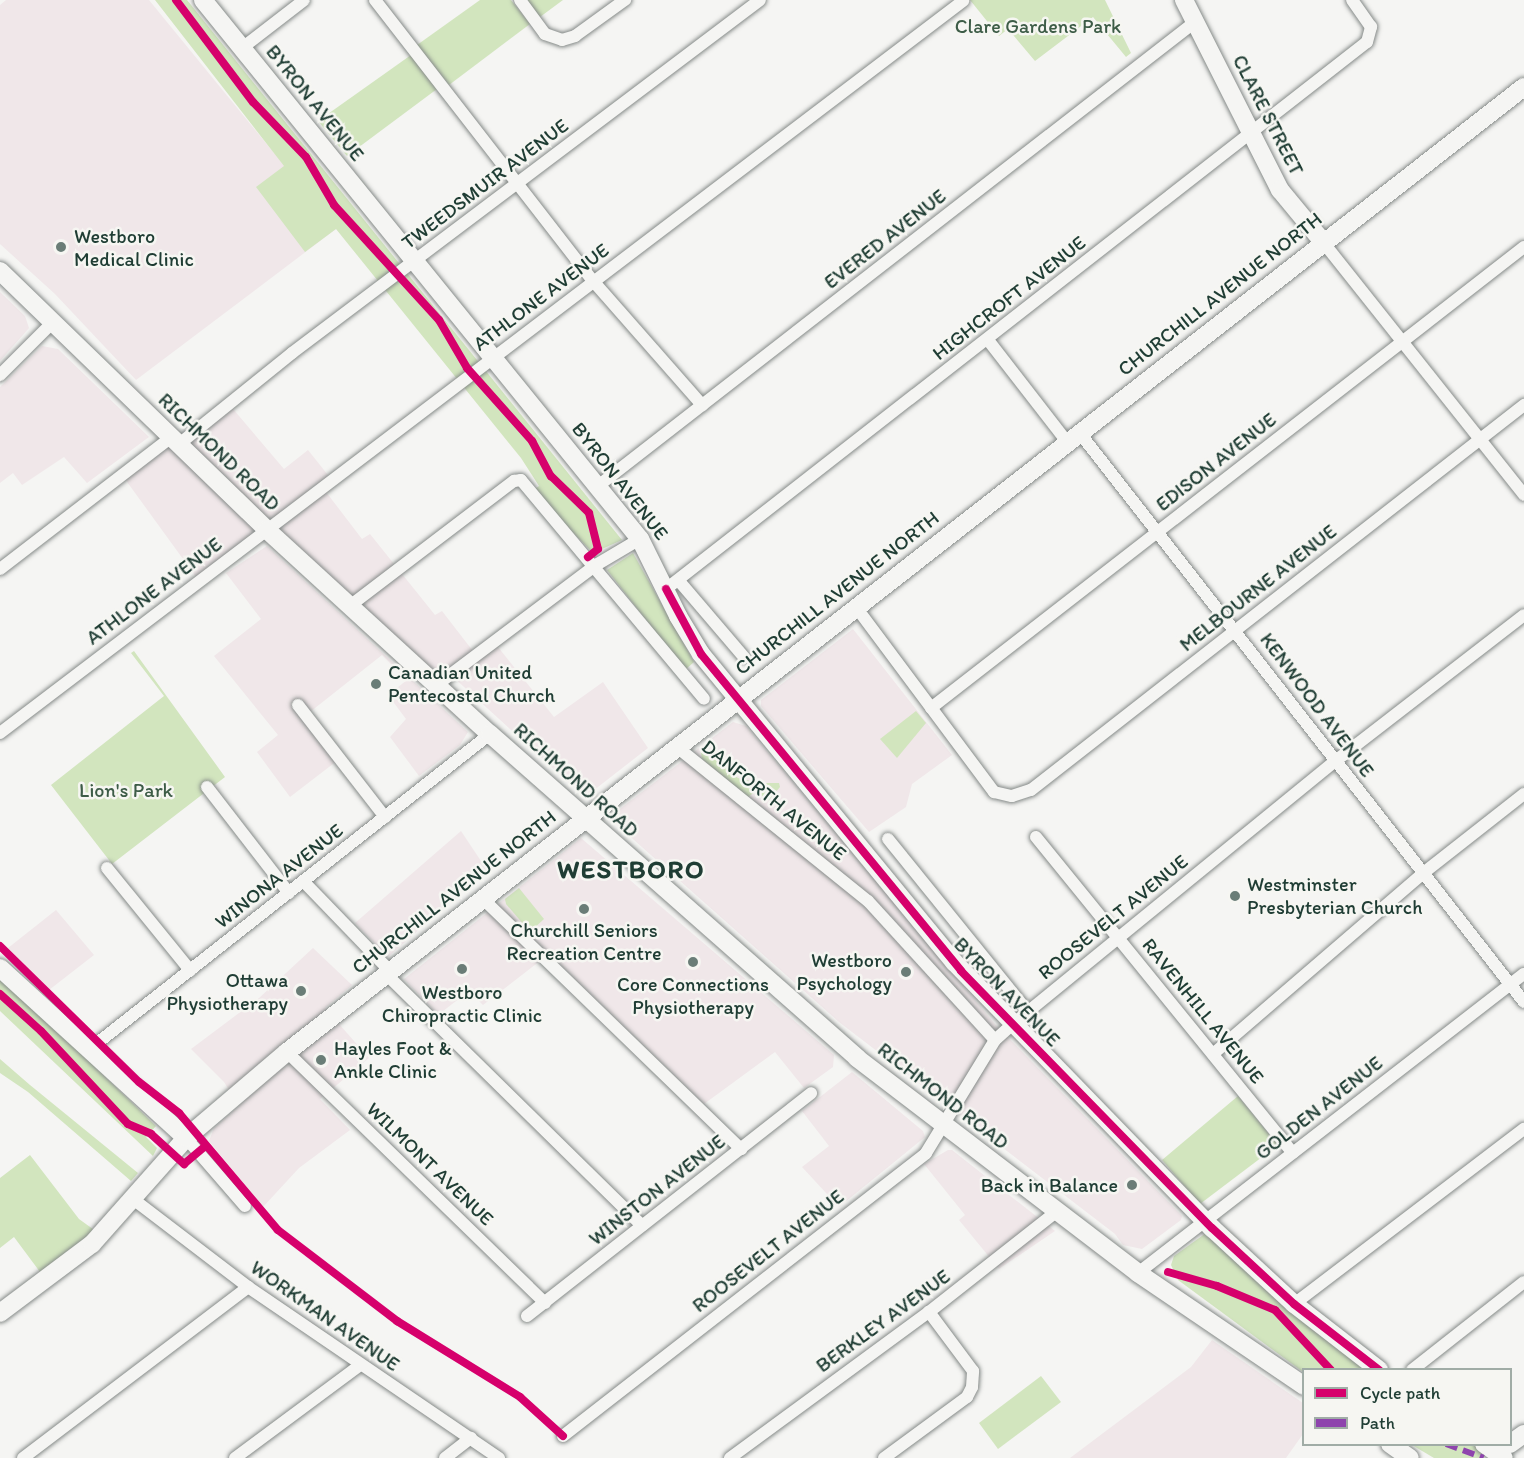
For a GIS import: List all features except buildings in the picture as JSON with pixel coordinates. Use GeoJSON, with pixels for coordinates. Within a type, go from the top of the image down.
{"type":"FeatureCollection","features":[{"type":"Feature","properties":{"kind":"main road","name":"BYRON AVENUE"},"geometry":{"type":"LineString","coordinates":[[203,0],[492,360],[640,538],[673,585],[685,630],[738,699],[944,951],[1021,1017],[1205,1221],[1294,1304],[1376,1368]]}},
{"type":"Feature","properties":{"kind":"main road","name":"CLARE STREET"},"geometry":{"type":"LineString","coordinates":[[1184,0],[1280,190],[1323,242]]}},
{"type":"Feature","properties":{"kind":"main road","name":"CHURCHILL AVENUE NORTH"},"geometry":{"type":"LineString","coordinates":[[0,1313],[92,1244],[186,1138],[287,1052],[585,816],[677,747],[1524,87]]}},
{"type":"Feature","properties":{"kind":"main road","name":"RICHMOND ROAD"},"geometry":{"type":"LineString","coordinates":[[0,271],[267,530],[490,734],[830,1035],[942,1124],[1138,1273],[1302,1385]]}},
{"type":"Feature","properties":{"kind":"main road"},"geometry":{"type":"LineString","coordinates":[[0,968],[91,1048],[186,1138]]}},
{"type":"Feature","properties":{"kind":"main road"},"geometry":{"type":"LineString","coordinates":[[1393,1446],[1410,1458]]}},
{"type":"Feature","properties":{"kind":"street"},"geometry":{"type":"LineString","coordinates":[[242,48],[304,0]]}},
{"type":"Feature","properties":{"kind":"street"},"geometry":{"type":"LineString","coordinates":[[375,0],[594,282],[702,405]]}},
{"type":"Feature","properties":{"kind":"street"},"geometry":{"type":"LineString","coordinates":[[520,0],[545,34],[562,40],[575,36],[625,0]]}},
{"type":"Feature","properties":{"kind":"street","name":"TWEEDSMUIR AVENUE"},"geometry":{"type":"LineString","coordinates":[[0,568],[518,184],[760,0]]}},
{"type":"Feature","properties":{"kind":"street","name":"HIGHCROFT AVENUE"},"geometry":{"type":"LineString","coordinates":[[673,585],[1355,53],[1371,33],[1367,19],[1352,0]]}},
{"type":"Feature","properties":{"kind":"street","name":"ATHLONE AVENUE"},"geometry":{"type":"LineString","coordinates":[[0,734],[963,1]]}},
{"type":"Feature","properties":{"kind":"street","name":"EVERED AVENUE"},"geometry":{"type":"LineString","coordinates":[[598,486],[1195,21]]}},
{"type":"Feature","properties":{"kind":"street"},"geometry":{"type":"LineString","coordinates":[[1323,242],[1524,495]]}},
{"type":"Feature","properties":{"kind":"street","name":"EDISON AVENUE"},"geometry":{"type":"LineString","coordinates":[[931,708],[1524,247]]}},
{"type":"Feature","properties":{"kind":"street"},"geometry":{"type":"LineString","coordinates":[[0,375],[54,321]]}},
{"type":"Feature","properties":{"kind":"street","name":"KENWOOD AVENUE"},"geometry":{"type":"LineString","coordinates":[[988,340],[1157,532],[1334,762],[1524,1002]]}},
{"type":"Feature","properties":{"kind":"street","name":"MELBOURNE AVENUE"},"geometry":{"type":"LineString","coordinates":[[931,708],[994,792],[1012,796],[1032,790],[1524,405]]}},
{"type":"Feature","properties":{"kind":"street"},"geometry":{"type":"LineString","coordinates":[[351,605],[514,481],[521,480],[596,565],[704,699]]}},
{"type":"Feature","properties":{"kind":"street"},"geometry":{"type":"LineString","coordinates":[[438,684],[596,565],[640,538]]}},
{"type":"Feature","properties":{"kind":"street"},"geometry":{"type":"LineString","coordinates":[[673,585],[744,657]]}},
{"type":"Feature","properties":{"kind":"street"},"geometry":{"type":"LineString","coordinates":[[856,607],[931,708]]}},
{"type":"Feature","properties":{"kind":"street","name":"ROOSEVELT AVENUE"},"geometry":{"type":"LineString","coordinates":[[563,1436],[926,1153],[995,1040],[1021,1017],[1334,762],[1524,615]]}},
{"type":"Feature","properties":{"kind":"street"},"geometry":{"type":"LineString","coordinates":[[298,705],[385,817]]}},
{"type":"Feature","properties":{"kind":"street","name":"WINONA AVENUE"},"geometry":{"type":"LineString","coordinates":[[91,1048],[490,734]]}},
{"type":"Feature","properties":{"kind":"street","name":"DANFORTH AVENUE"},"geometry":{"type":"LineString","coordinates":[[677,747],[707,775],[868,901],[995,1040]]}},
{"type":"Feature","properties":{"kind":"street"},"geometry":{"type":"LineString","coordinates":[[207,787],[290,893]]}},
{"type":"Feature","properties":{"kind":"street"},"geometry":{"type":"LineString","coordinates":[[1213,1054],[1422,874],[1524,794]]}},
{"type":"Feature","properties":{"kind":"street","name":"RAVENHILL AVENUE"},"geometry":{"type":"LineString","coordinates":[[1036,837],[1293,1153]]}},
{"type":"Feature","properties":{"kind":"street"},"geometry":{"type":"LineString","coordinates":[[888,839],[1021,1017]]}},
{"type":"Feature","properties":{"kind":"street"},"geometry":{"type":"LineString","coordinates":[[107,868],[190,970]]}},
{"type":"Feature","properties":{"kind":"street"},"geometry":{"type":"LineString","coordinates":[[304,882],[388,973],[642,1226]]}},
{"type":"Feature","properties":{"kind":"street"},"geometry":{"type":"LineString","coordinates":[[482,898],[741,1149]]}},
{"type":"Feature","properties":{"kind":"street","name":"GOLDEN AVENUE"},"geometry":{"type":"LineString","coordinates":[[1138,1273],[1524,974]]}},
{"type":"Feature","properties":{"kind":"street","name":"WILMONT AVENUE"},"geometry":{"type":"LineString","coordinates":[[287,1052],[545,1303]]}},
{"type":"Feature","properties":{"kind":"street","name":"WINSTON AVENUE"},"geometry":{"type":"LineString","coordinates":[[527,1316],[811,1094]]}},
{"type":"Feature","properties":{"kind":"street"},"geometry":{"type":"LineString","coordinates":[[1294,1304],[1524,1129]]}},
{"type":"Feature","properties":{"kind":"street"},"geometry":{"type":"LineString","coordinates":[[186,1138],[245,1206]]}},
{"type":"Feature","properties":{"kind":"street","name":"WORKMAN AVENUE"},"geometry":{"type":"LineString","coordinates":[[133,1199],[248,1287],[499,1458]]}},
{"type":"Feature","properties":{"kind":"street","name":"BERKLEY AVENUE"},"geometry":{"type":"LineString","coordinates":[[730,1458],[929,1312],[1056,1212]]}},
{"type":"Feature","properties":{"kind":"street"},"geometry":{"type":"LineString","coordinates":[[1415,1368],[1524,1282]]}},
{"type":"Feature","properties":{"kind":"street"},"geometry":{"type":"LineString","coordinates":[[24,1458],[248,1287]]}},
{"type":"Feature","properties":{"kind":"street"},"geometry":{"type":"LineString","coordinates":[[884,1458],[967,1397],[972,1387],[973,1371],[929,1312]]}},
{"type":"Feature","properties":{"kind":"street"},"geometry":{"type":"LineString","coordinates":[[235,1458],[360,1365]]}},
{"type":"Feature","properties":{"kind":"street"},"geometry":{"type":"LineString","coordinates":[[445,1458],[471,1438]]}},
{"type":"Feature","properties":{"kind":"shaded area"},"geometry":{"type":"Polygon","coordinates":[[[6,0],[149,0],[336,229],[136,380],[55,294],[0,244],[0,5],[6,0]]]}},
{"type":"Feature","properties":{"kind":"shaded area"},"geometry":{"type":"Polygon","coordinates":[[[0,292],[25,316],[29,328],[0,361],[0,292]]]}},
{"type":"Feature","properties":{"kind":"shaded area"},"geometry":{"type":"Polygon","coordinates":[[[42,346],[58,349],[149,437],[87,483],[64,457],[22,485],[13,473],[0,483],[0,387],[42,346]]]}},
{"type":"Feature","properties":{"kind":"shaded area"},"geometry":{"type":"Polygon","coordinates":[[[228,403],[284,469],[308,450],[332,480],[323,488],[362,539],[370,534],[435,615],[442,611],[476,655],[494,642],[554,717],[603,682],[648,748],[589,794],[580,793],[452,676],[438,684],[267,530],[199,581],[122,475],[170,438],[178,444],[228,403]]]}},
{"type":"Feature","properties":{"kind":"shaded area"},"geometry":{"type":"Polygon","coordinates":[[[267,546],[468,732],[460,745],[419,776],[390,737],[406,719],[388,695],[407,680],[382,655],[310,712],[342,757],[290,797],[257,752],[278,735],[214,656],[261,619],[226,573],[267,546]]]}},
{"type":"Feature","properties":{"kind":"shaded area"},"geometry":{"type":"Polygon","coordinates":[[[853,629],[952,755],[912,784],[906,807],[869,832],[761,706],[761,700],[853,629]]]}},
{"type":"Feature","properties":{"kind":"shaded area"},"geometry":{"type":"Polygon","coordinates":[[[733,722],[746,726],[995,1024],[1182,1216],[1181,1220],[1142,1249],[1123,1245],[1115,1234],[839,1022],[616,824],[616,812],[733,722]]]}},
{"type":"Feature","properties":{"kind":"shaded area"},"geometry":{"type":"Polygon","coordinates":[[[461,831],[487,870],[388,957],[355,923],[461,831]]]}},
{"type":"Feature","properties":{"kind":"shaded area"},"geometry":{"type":"Polygon","coordinates":[[[581,838],[834,1055],[833,1067],[804,1088],[775,1052],[704,1104],[549,954],[483,1005],[469,991],[438,1015],[404,979],[581,838]]]}},
{"type":"Feature","properties":{"kind":"shaded area"},"geometry":{"type":"Polygon","coordinates":[[[56,910],[94,955],[49,990],[8,948],[56,910]]]}},
{"type":"Feature","properties":{"kind":"shaded area"},"geometry":{"type":"Polygon","coordinates":[[[313,948],[352,985],[325,1008],[369,1058],[320,1099],[350,1130],[299,1168],[263,1207],[209,1141],[214,1128],[239,1106],[224,1082],[191,1049],[259,998],[313,948]]]}},
{"type":"Feature","properties":{"kind":"shaded area"},"geometry":{"type":"Polygon","coordinates":[[[852,1072],[923,1131],[925,1137],[839,1207],[802,1167],[829,1146],[802,1111],[852,1072]]]}},
{"type":"Feature","properties":{"kind":"shaded area"},"geometry":{"type":"Polygon","coordinates":[[[952,1150],[1055,1231],[999,1269],[959,1220],[965,1215],[924,1164],[952,1150]]]}},
{"type":"Feature","properties":{"kind":"shaded area"},"geometry":{"type":"Polygon","coordinates":[[[1212,1340],[1302,1402],[1302,1435],[1286,1458],[1070,1458],[1191,1367],[1212,1340]]]}},
{"type":"Feature","properties":{"kind":"green space"},"geometry":{"type":"Polygon","coordinates":[[[155,0],[187,0],[622,540],[593,553],[532,491],[539,486],[521,458],[336,229],[305,252],[256,187],[284,166],[155,0]]]}},
{"type":"Feature","properties":{"kind":"green space"},"geometry":{"type":"Polygon","coordinates":[[[480,0],[511,0],[530,24],[449,85],[417,45],[480,0]]]}},
{"type":"Feature","properties":{"kind":"green space"},"geometry":{"type":"Polygon","coordinates":[[[527,0],[563,0],[540,17],[527,0]]]}},
{"type":"Feature","properties":{"kind":"green space","name":"Clare Gardens Park"},"geometry":{"type":"Polygon","coordinates":[[[970,0],[1105,0],[1131,53],[1126,57],[1093,17],[1035,61],[1008,29],[999,36],[970,0]]]}},
{"type":"Feature","properties":{"kind":"green space"},"geometry":{"type":"Polygon","coordinates":[[[411,55],[437,89],[347,156],[318,121],[411,55]]]}},
{"type":"Feature","properties":{"kind":"green space"},"geometry":{"type":"Polygon","coordinates":[[[633,553],[694,662],[685,670],[607,570],[633,553]]]}},
{"type":"Feature","properties":{"kind":"green space","name":"Lion's Park"},"geometry":{"type":"Polygon","coordinates":[[[134,651],[225,777],[112,864],[51,785],[164,696],[131,653],[134,651]]]}},
{"type":"Feature","properties":{"kind":"green space"},"geometry":{"type":"Polygon","coordinates":[[[916,711],[926,723],[897,758],[880,739],[916,711]]]}},
{"type":"Feature","properties":{"kind":"green space"},"geometry":{"type":"Polygon","coordinates":[[[706,752],[738,778],[758,783],[779,783],[780,787],[769,800],[755,792],[748,797],[702,759],[701,753],[706,752]]]}},
{"type":"Feature","properties":{"kind":"green space"},"geometry":{"type":"Polygon","coordinates":[[[519,888],[544,919],[530,932],[506,904],[505,899],[519,888]]]}},
{"type":"Feature","properties":{"kind":"green space"},"geometry":{"type":"Polygon","coordinates":[[[0,975],[156,1126],[146,1137],[157,1148],[153,1156],[0,1011],[0,975]]]}},
{"type":"Feature","properties":{"kind":"green space"},"geometry":{"type":"Polygon","coordinates":[[[0,1059],[138,1173],[131,1181],[28,1092],[0,1073],[0,1059]]]}},
{"type":"Feature","properties":{"kind":"green space"},"geometry":{"type":"Polygon","coordinates":[[[1238,1096],[1278,1145],[1200,1204],[1162,1160],[1238,1096]]]}},
{"type":"Feature","properties":{"kind":"green space"},"geometry":{"type":"Polygon","coordinates":[[[30,1155],[79,1219],[97,1232],[43,1276],[14,1237],[0,1248],[0,1178],[30,1155]]]}},
{"type":"Feature","properties":{"kind":"green space"},"geometry":{"type":"Polygon","coordinates":[[[1206,1233],[1365,1368],[1302,1368],[1302,1371],[1178,1280],[1171,1265],[1174,1256],[1206,1233]]]}},
{"type":"Feature","properties":{"kind":"green space"},"geometry":{"type":"Polygon","coordinates":[[[1041,1376],[1061,1402],[998,1449],[979,1423],[1041,1376]]]}},
{"type":"Feature","properties":{"kind":"green space"},"geometry":{"type":"Polygon","coordinates":[[[1414,1446],[1477,1446],[1488,1453],[1483,1458],[1434,1458],[1414,1446]]]}},
{"type":"Feature","properties":{"kind":"marked path"},"geometry":{"type":"LineString","coordinates":[[1451,1446],[1484,1458]]}},
{"type":"Feature","properties":{"kind":"cycle path"},"geometry":{"type":"LineString","coordinates":[[176,0],[253,102],[306,157],[334,205],[439,320],[467,368],[532,441],[551,476],[589,513],[598,549],[588,557]]}},
{"type":"Feature","properties":{"kind":"cycle path"},"geometry":{"type":"LineString","coordinates":[[666,589],[701,654],[961,971],[1212,1228],[1294,1304],[1376,1368]]}},
{"type":"Feature","properties":{"kind":"cycle path"},"geometry":{"type":"LineString","coordinates":[[0,946],[139,1082],[179,1113],[278,1230],[397,1321],[520,1397],[563,1436]]}},
{"type":"Feature","properties":{"kind":"cycle path"},"geometry":{"type":"LineString","coordinates":[[0,994],[41,1031],[128,1124],[151,1134],[184,1164],[204,1147]]}},
{"type":"Feature","properties":{"kind":"cycle path"},"geometry":{"type":"LineString","coordinates":[[1168,1272],[1217,1286],[1275,1310],[1329,1368]]}},
{"type":"Feature","properties":{"kind":"place","name":"Westboro Medical Clinic"},"geometry":{"type":"Point","coordinates":[61,247]}},
{"type":"Feature","properties":{"kind":"place","name":"Canadian United Pentecostal Church"},"geometry":{"type":"Point","coordinates":[376,684]}},
{"type":"Feature","properties":{"kind":"place","name":"Westminster Presbyterian Church"},"geometry":{"type":"Point","coordinates":[1235,896]}},
{"type":"Feature","properties":{"kind":"place","name":"Churchill Seniors Recreation Centre"},"geometry":{"type":"Point","coordinates":[584,909]}},
{"type":"Feature","properties":{"kind":"place","name":"Core Connections Physiotherapy"},"geometry":{"type":"Point","coordinates":[693,962]}},
{"type":"Feature","properties":{"kind":"place","name":"Westboro Chiropractic Clinic"},"geometry":{"type":"Point","coordinates":[462,969]}},
{"type":"Feature","properties":{"kind":"place","name":"Westboro Psychology"},"geometry":{"type":"Point","coordinates":[906,972]}},
{"type":"Feature","properties":{"kind":"place","name":"Ottawa Physiotherapy"},"geometry":{"type":"Point","coordinates":[301,991]}},
{"type":"Feature","properties":{"kind":"place","name":"Hayles Foot & Ankle Clinic"},"geometry":{"type":"Point","coordinates":[321,1060]}},
{"type":"Feature","properties":{"kind":"place","name":"Back in Balance"},"geometry":{"type":"Point","coordinates":[1132,1185]}},
{"type":"Feature","properties":{"kind":"district","name":"WESTBORO"},"geometry":{"type":"Point","coordinates":[631,870]}}]}
